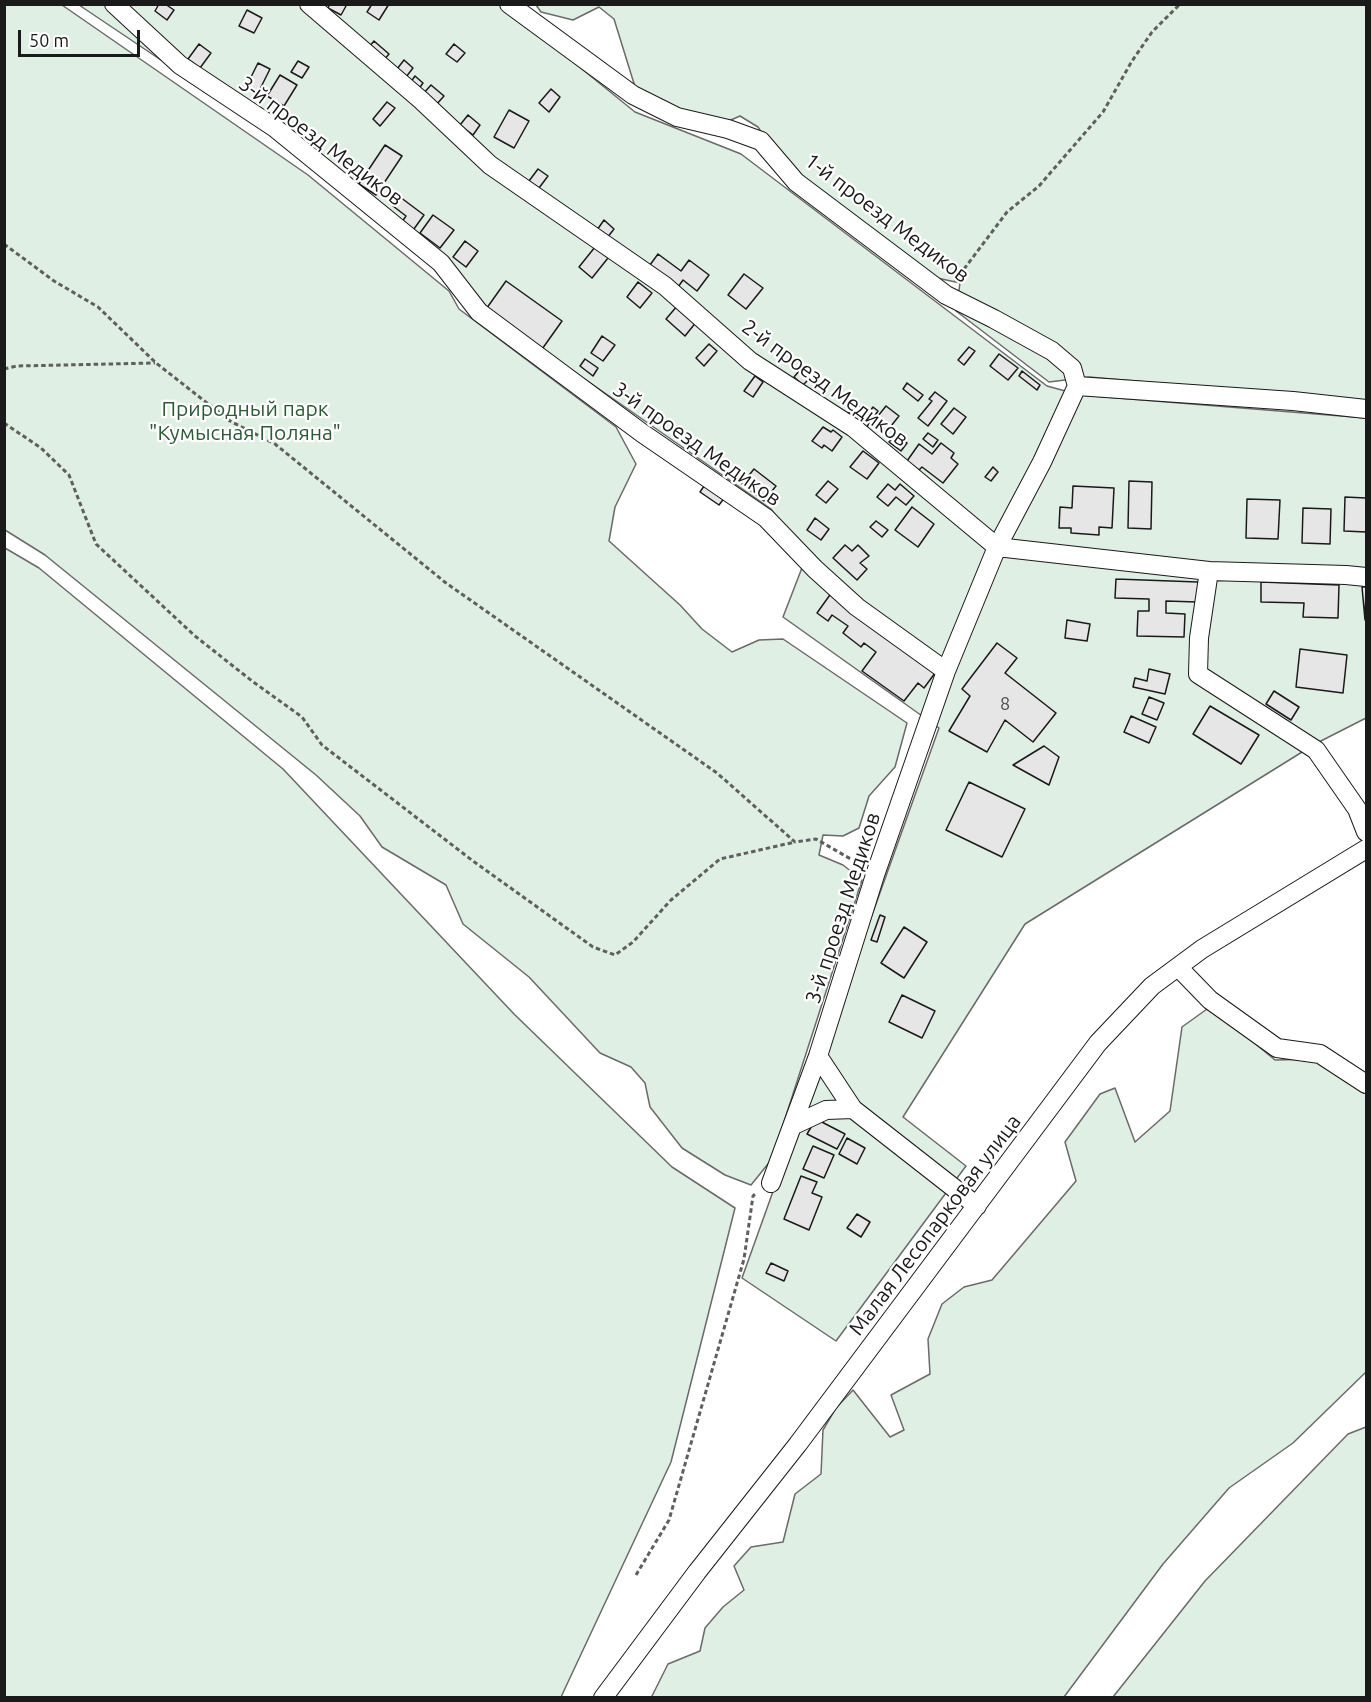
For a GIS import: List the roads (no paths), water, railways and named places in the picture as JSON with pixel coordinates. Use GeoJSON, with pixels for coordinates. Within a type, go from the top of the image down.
{"type":"FeatureCollection","features":[{"type":"Feature","properties":{"kind":"street","name":"3-й проезд Медиков"},"geometry":{"type":"LineString","coordinates":[[114,4],[180,65],[275,128],[441,263],[479,312],[642,433],[766,518],[815,570],[857,607],[946,671],[875,874],[818,1056],[771,1183]]}},
{"type":"Feature","properties":{"kind":"street","name":"2-й проезд Медиков"},"geometry":{"type":"LineString","coordinates":[[309,4],[421,100],[490,165],[665,286],[750,361],[854,428],[965,518],[997,547]]}},
{"type":"Feature","properties":{"kind":"street","name":"1-й проезд Медиков"},"geometry":{"type":"LineString","coordinates":[[509,4],[633,95],[677,117],[728,129],[761,141],[796,182],[946,295],[1052,351],[1072,368],[1077,386]]}},
{"type":"Feature","properties":{"kind":"street"},"geometry":{"type":"LineString","coordinates":[[946,671],[997,547],[1042,462],[1077,386],[1293,401],[1366,409]]}},
{"type":"Feature","properties":{"kind":"street"},"geometry":{"type":"LineString","coordinates":[[997,547],[1209,571],[1346,575],[1366,578]]}},
{"type":"Feature","properties":{"kind":"street"},"geometry":{"type":"LineString","coordinates":[[1209,571],[1199,638],[1198,674],[1316,750],[1357,809],[1366,832]]}},
{"type":"Feature","properties":{"kind":"street","name":"Малая Лесопарковая улица"},"geometry":{"type":"LineString","coordinates":[[603,1698],[697,1572],[798,1444],[1098,1043],[1152,986],[1202,948],[1366,849]]}},
{"type":"Feature","properties":{"kind":"street"},"geometry":{"type":"LineString","coordinates":[[1178,967],[1210,1000],[1277,1048],[1320,1054],[1366,1084]]}},
{"type":"Feature","properties":{"kind":"street"},"geometry":{"type":"LineString","coordinates":[[818,1056],[853,1109],[977,1206]]}},
{"type":"Feature","properties":{"kind":"street"},"geometry":{"type":"LineString","coordinates":[[794,1125],[826,1110],[853,1109]]}},
{"type":"Feature","properties":{"kind":"park label","name":"Природный парк \"Кумысная Поляна\""},"geometry":{"type":"Point","coordinates":[245,421]}}]}
